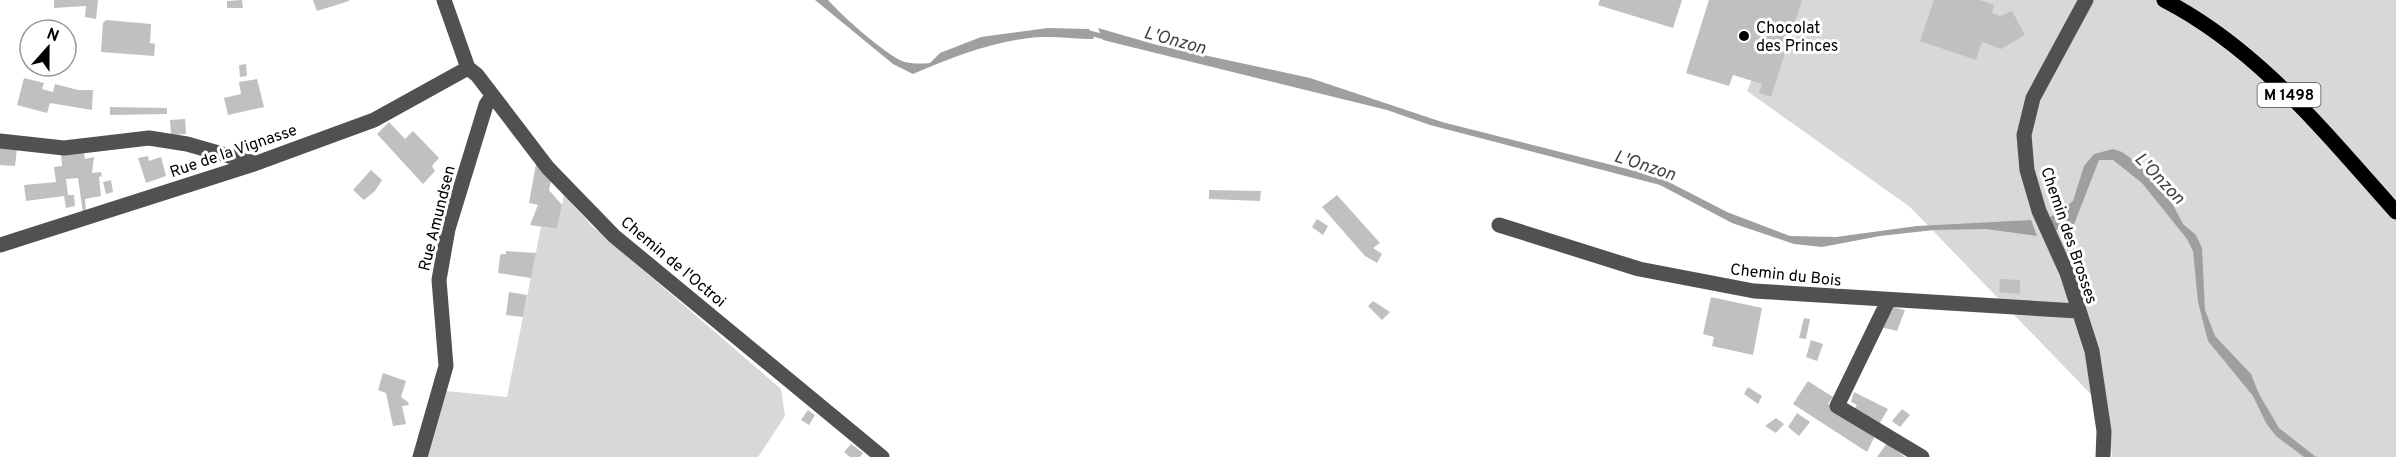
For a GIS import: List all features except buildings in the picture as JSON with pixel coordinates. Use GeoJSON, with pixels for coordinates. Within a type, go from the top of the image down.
{"type":"FeatureCollection","features":[{"type":"Feature","properties":{"kind":"main road","name":"M 1498"},"geometry":{"type":"LineString","coordinates":[[2164,0],[2248,55],[2308,114],[2396,212]]}},
{"type":"Feature","properties":{"kind":"street"},"geometry":{"type":"LineString","coordinates":[[444,0],[468,68]]}},
{"type":"Feature","properties":{"kind":"street","name":"Chemin des Brosses"},"geometry":{"type":"LineString","coordinates":[[2086,0],[2033,98],[2024,135],[2027,170],[2039,211],[2067,273],[2077,311],[2092,351],[2104,431],[2103,457]]}},
{"type":"Feature","properties":{"kind":"street","name":"Chemin de l'Octroi"},"geometry":{"type":"LineString","coordinates":[[468,68],[548,168],[614,236],[882,457]]}},
{"type":"Feature","properties":{"kind":"street","name":"Rue de la Vignasse"},"geometry":{"type":"LineString","coordinates":[[0,245],[254,164],[375,120],[468,68]]}},
{"type":"Feature","properties":{"kind":"street","name":"Rue Amundsen"},"geometry":{"type":"LineString","coordinates":[[420,457],[446,366],[438,280],[448,229],[483,114],[492,96]]}},
{"type":"Feature","properties":{"kind":"street"},"geometry":{"type":"LineString","coordinates":[[0,141],[63,148],[150,138],[187,144],[254,164]]}},
{"type":"Feature","properties":{"kind":"street","name":"Chemin du Bois"},"geometry":{"type":"LineString","coordinates":[[1499,225],[1639,269],[1754,291],[1888,302],[2077,311]]}},
{"type":"Feature","properties":{"kind":"street"},"geometry":{"type":"LineString","coordinates":[[1888,302],[1837,406],[1922,457]]}},
{"type":"Feature","properties":{"kind":"shaded area"},"geometry":{"type":"Polygon","coordinates":[[[815,0],[828,0],[852,24],[894,57],[919,64],[930,63],[940,53],[981,37],[1048,28],[1089,29],[1094,39],[1045,37],[1014,40],[970,52],[913,74],[893,64],[815,0]]]}},
{"type":"Feature","properties":{"kind":"shaded area"},"geometry":{"type":"Polygon","coordinates":[[[1785,0],[2396,0],[2396,457],[2112,457],[2108,412],[1910,207],[1747,91],[1785,0]]]}},
{"type":"Feature","properties":{"kind":"shaded area"},"geometry":{"type":"Polygon","coordinates":[[[1098,28],[1157,45],[1310,78],[1442,122],[1659,177],[1727,212],[1790,236],[1836,237],[1917,226],[2031,220],[2037,236],[1986,229],[1934,230],[1880,236],[1822,247],[1794,244],[1732,223],[1660,185],[1430,125],[1387,110],[1103,40],[1098,28]]]}},
{"type":"Feature","properties":{"kind":"shaded area"},"geometry":{"type":"Polygon","coordinates":[[[2113,149],[2122,152],[2136,162],[2173,205],[2183,224],[2196,235],[2202,248],[2205,310],[2215,336],[2251,374],[2259,394],[2279,428],[2316,457],[2304,457],[2276,436],[2266,423],[2253,396],[2208,341],[2198,302],[2193,251],[2187,239],[2142,183],[2113,160],[2099,160],[2073,227],[2061,225],[2056,231],[2049,218],[2073,201],[2084,166],[2094,154],[2113,149]]]}},
{"type":"Feature","properties":{"kind":"shaded area"},"geometry":{"type":"Polygon","coordinates":[[[564,195],[592,226],[781,389],[785,416],[758,457],[427,457],[446,391],[507,397],[541,227],[557,229],[564,195]]]}},
{"type":"Feature","properties":{"kind":"waterway","name":"L'Onzon"},"geometry":{"type":"LineString","coordinates":[[1085,32],[1105,37]]}},
{"type":"Feature","properties":{"kind":"place","name":"Chocolat des Princes"},"geometry":{"type":"Point","coordinates":[1744,36]}}]}
